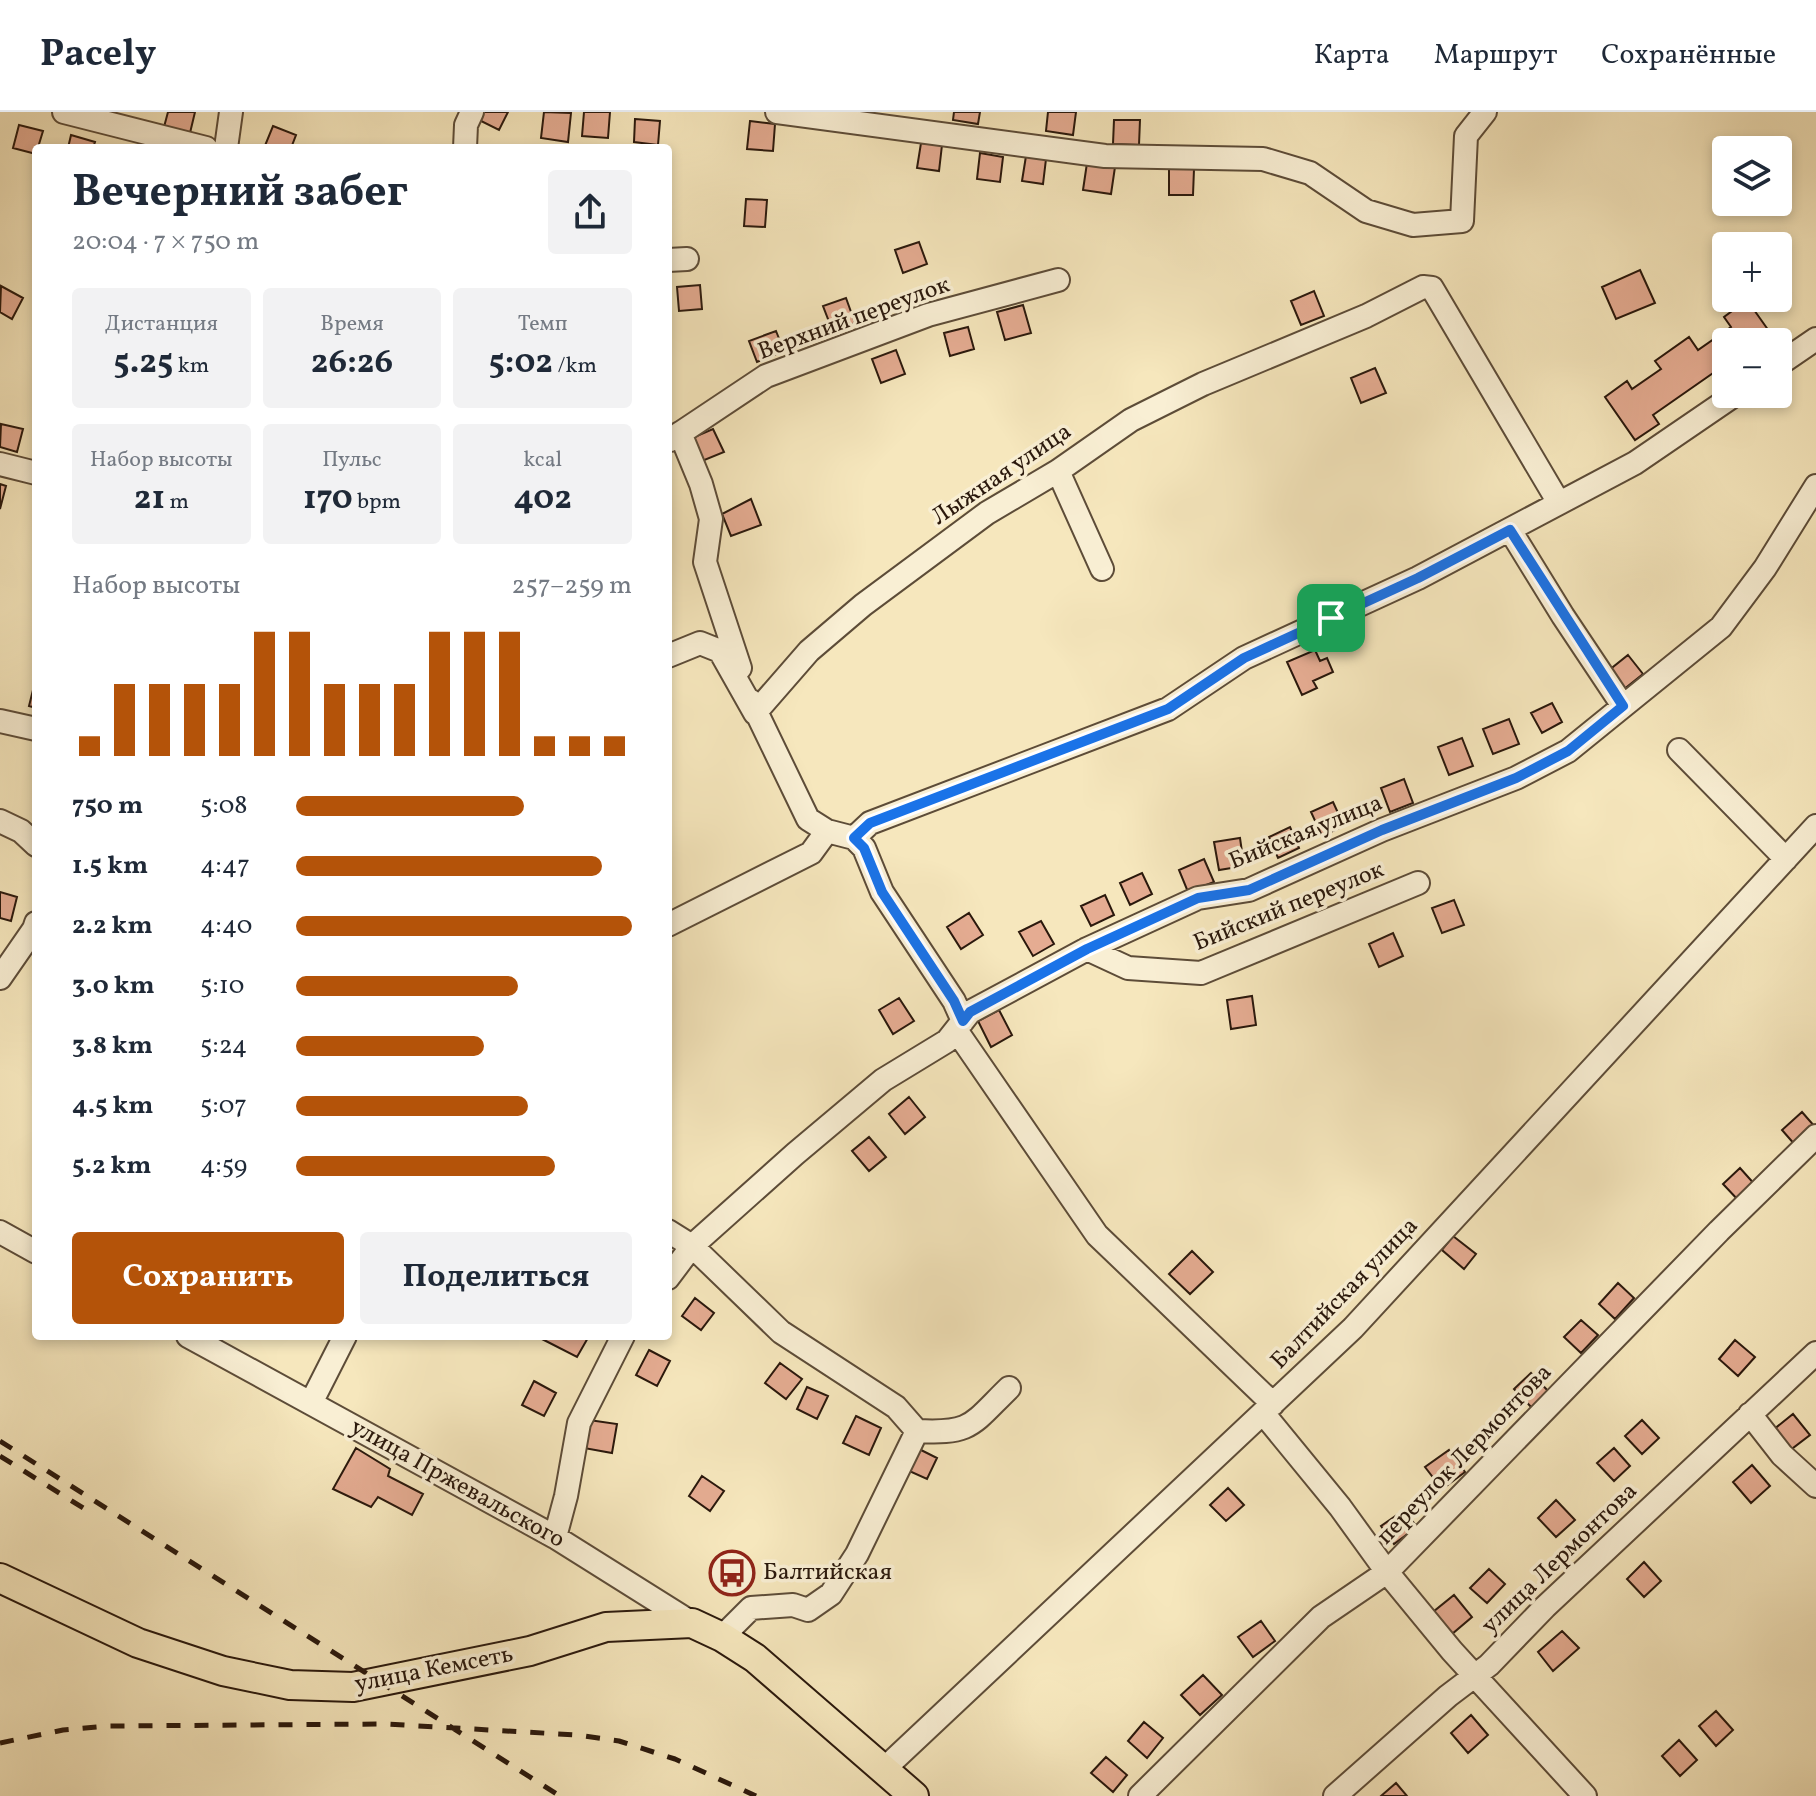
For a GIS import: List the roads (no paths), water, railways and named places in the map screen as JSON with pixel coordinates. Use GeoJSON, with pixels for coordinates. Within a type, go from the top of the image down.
{"type":"FeatureCollection","features":[{"type":"Feature","properties":{"kind":"main road","name":"улица Кемсеть"},"geometry":{"type":"LineString","coordinates":[[0,1578],[138,1643],[223,1671],[290,1685],[353,1687],[530,1651],[606,1627],[692,1623]]}},
{"type":"Feature","properties":{"kind":"main road","name":"улица Пржевальского"},"geometry":{"type":"LineString","coordinates":[[692,1623],[755,1658],[914,1796]]}},
{"type":"Feature","properties":{"kind":"street"},"geometry":{"type":"LineString","coordinates":[[64,112],[190,144]]}},
{"type":"Feature","properties":{"kind":"street"},"geometry":{"type":"LineString","coordinates":[[227,144],[231,112]]}},
{"type":"Feature","properties":{"kind":"street"},"geometry":{"type":"LineString","coordinates":[[465,144],[466,125],[472,112]]}},
{"type":"Feature","properties":{"kind":"street"},"geometry":{"type":"LineString","coordinates":[[777,112],[1105,156],[1263,159],[1310,173],[1366,211],[1413,225],[1462,221],[1466,136],[1485,112]]}},
{"type":"Feature","properties":{"kind":"street","name":"Верхний переулок"},"geometry":{"type":"LineString","coordinates":[[755,713],[705,562],[711,519],[701,484],[674,437],[766,376],[928,315],[1058,280]]}},
{"type":"Feature","properties":{"kind":"street","name":"Лыжная улица"},"geometry":{"type":"LineString","coordinates":[[755,713],[809,651],[863,605],[987,513],[1058,471],[1131,420],[1188,391],[1366,316],[1423,287],[1432,288],[1559,503]]}},
{"type":"Feature","properties":{"kind":"street"},"geometry":{"type":"LineString","coordinates":[[1792,355],[1816,339]]}},
{"type":"Feature","properties":{"kind":"street"},"geometry":{"type":"LineString","coordinates":[[854,838],[870,823],[1168,709],[1244,658],[1418,578],[1635,463],[1716,408]]}},
{"type":"Feature","properties":{"kind":"street"},"geometry":{"type":"LineString","coordinates":[[0,464],[32,472]]}},
{"type":"Feature","properties":{"kind":"street"},"geometry":{"type":"LineString","coordinates":[[1058,471],[1102,569]]}},
{"type":"Feature","properties":{"kind":"street","name":"Бийская улица"},"geometry":{"type":"LineString","coordinates":[[672,1273],[692,1246],[795,1154],[872,1089],[947,1041],[970,1012],[1087,949],[1198,898],[1249,890],[1382,830],[1516,778],[1568,751],[1721,627],[1765,568],[1816,486]]}},
{"type":"Feature","properties":{"kind":"street"},"geometry":{"type":"LineString","coordinates":[[1510,530],[1623,706]]}},
{"type":"Feature","properties":{"kind":"street"},"geometry":{"type":"LineString","coordinates":[[672,654],[700,643],[720,651],[808,819],[827,831],[854,838],[864,848],[882,892],[954,1001],[959,1026],[1097,1235],[1268,1409],[1387,1572],[1473,1675],[1585,1796]]}},
{"type":"Feature","properties":{"kind":"street"},"geometry":{"type":"LineString","coordinates":[[0,721],[32,728]]}},
{"type":"Feature","properties":{"kind":"street"},"geometry":{"type":"LineString","coordinates":[[1679,750],[1786,859]]}},
{"type":"Feature","properties":{"kind":"street"},"geometry":{"type":"LineString","coordinates":[[0,821],[21,831],[32,841]]}},
{"type":"Feature","properties":{"kind":"street","name":"Балтийская улица"},"geometry":{"type":"LineString","coordinates":[[883,1770],[1353,1328],[1816,826]]}},
{"type":"Feature","properties":{"kind":"street"},"geometry":{"type":"LineString","coordinates":[[672,923],[811,853],[827,831]]}},
{"type":"Feature","properties":{"kind":"street","name":"Бийский переулок"},"geometry":{"type":"LineString","coordinates":[[1087,949],[1128,968],[1201,973],[1418,883]]}},
{"type":"Feature","properties":{"kind":"street"},"geometry":{"type":"LineString","coordinates":[[0,978],[32,929]]}},
{"type":"Feature","properties":{"kind":"street","name":"переулок Лермонтова"},"geometry":{"type":"LineString","coordinates":[[1140,1796],[1321,1617],[1387,1572],[1719,1231],[1816,1136]]}},
{"type":"Feature","properties":{"kind":"street"},"geometry":{"type":"LineString","coordinates":[[0,1232],[32,1250]]}},
{"type":"Feature","properties":{"kind":"street"},"geometry":{"type":"LineString","coordinates":[[672,1234],[692,1246],[781,1332],[896,1407],[917,1431],[951,1433],[969,1426],[1009,1388]]}},
{"type":"Feature","properties":{"kind":"street","name":"улица Пржевальского"},"geometry":{"type":"LineString","coordinates":[[195,1340],[555,1537],[692,1623]]}},
{"type":"Feature","properties":{"kind":"street"},"geometry":{"type":"LineString","coordinates":[[311,1403],[343,1340]]}},
{"type":"Feature","properties":{"kind":"street"},"geometry":{"type":"LineString","coordinates":[[555,1537],[579,1423],[621,1340]]}},
{"type":"Feature","properties":{"kind":"street","name":"улица Лермонтова"},"geometry":{"type":"LineString","coordinates":[[1335,1796],[1473,1675],[1489,1665],[1545,1607],[1816,1353]]}},
{"type":"Feature","properties":{"kind":"street"},"geometry":{"type":"LineString","coordinates":[[1750,1414],[1782,1455],[1816,1486]]}},
{"type":"Feature","properties":{"kind":"street"},"geometry":{"type":"LineString","coordinates":[[722,1637],[751,1608],[793,1605],[808,1610],[831,1594],[857,1554],[917,1431]]}},
{"type":"Feature","properties":{"kind":"railway"},"geometry":{"type":"LineString","coordinates":[[0,1441],[560,1796]]}},
{"type":"Feature","properties":{"kind":"railway"},"geometry":{"type":"LineString","coordinates":[[0,1456],[88,1511]]}},
{"type":"Feature","properties":{"kind":"railway"},"geometry":{"type":"LineString","coordinates":[[0,1743],[63,1730],[109,1726],[385,1724],[577,1735],[619,1741],[675,1759],[756,1796]]}},
{"type":"Feature","properties":{"kind":"place","name":"Балтийская"},"geometry":{"type":"Point","coordinates":[732,1573]}}]}
